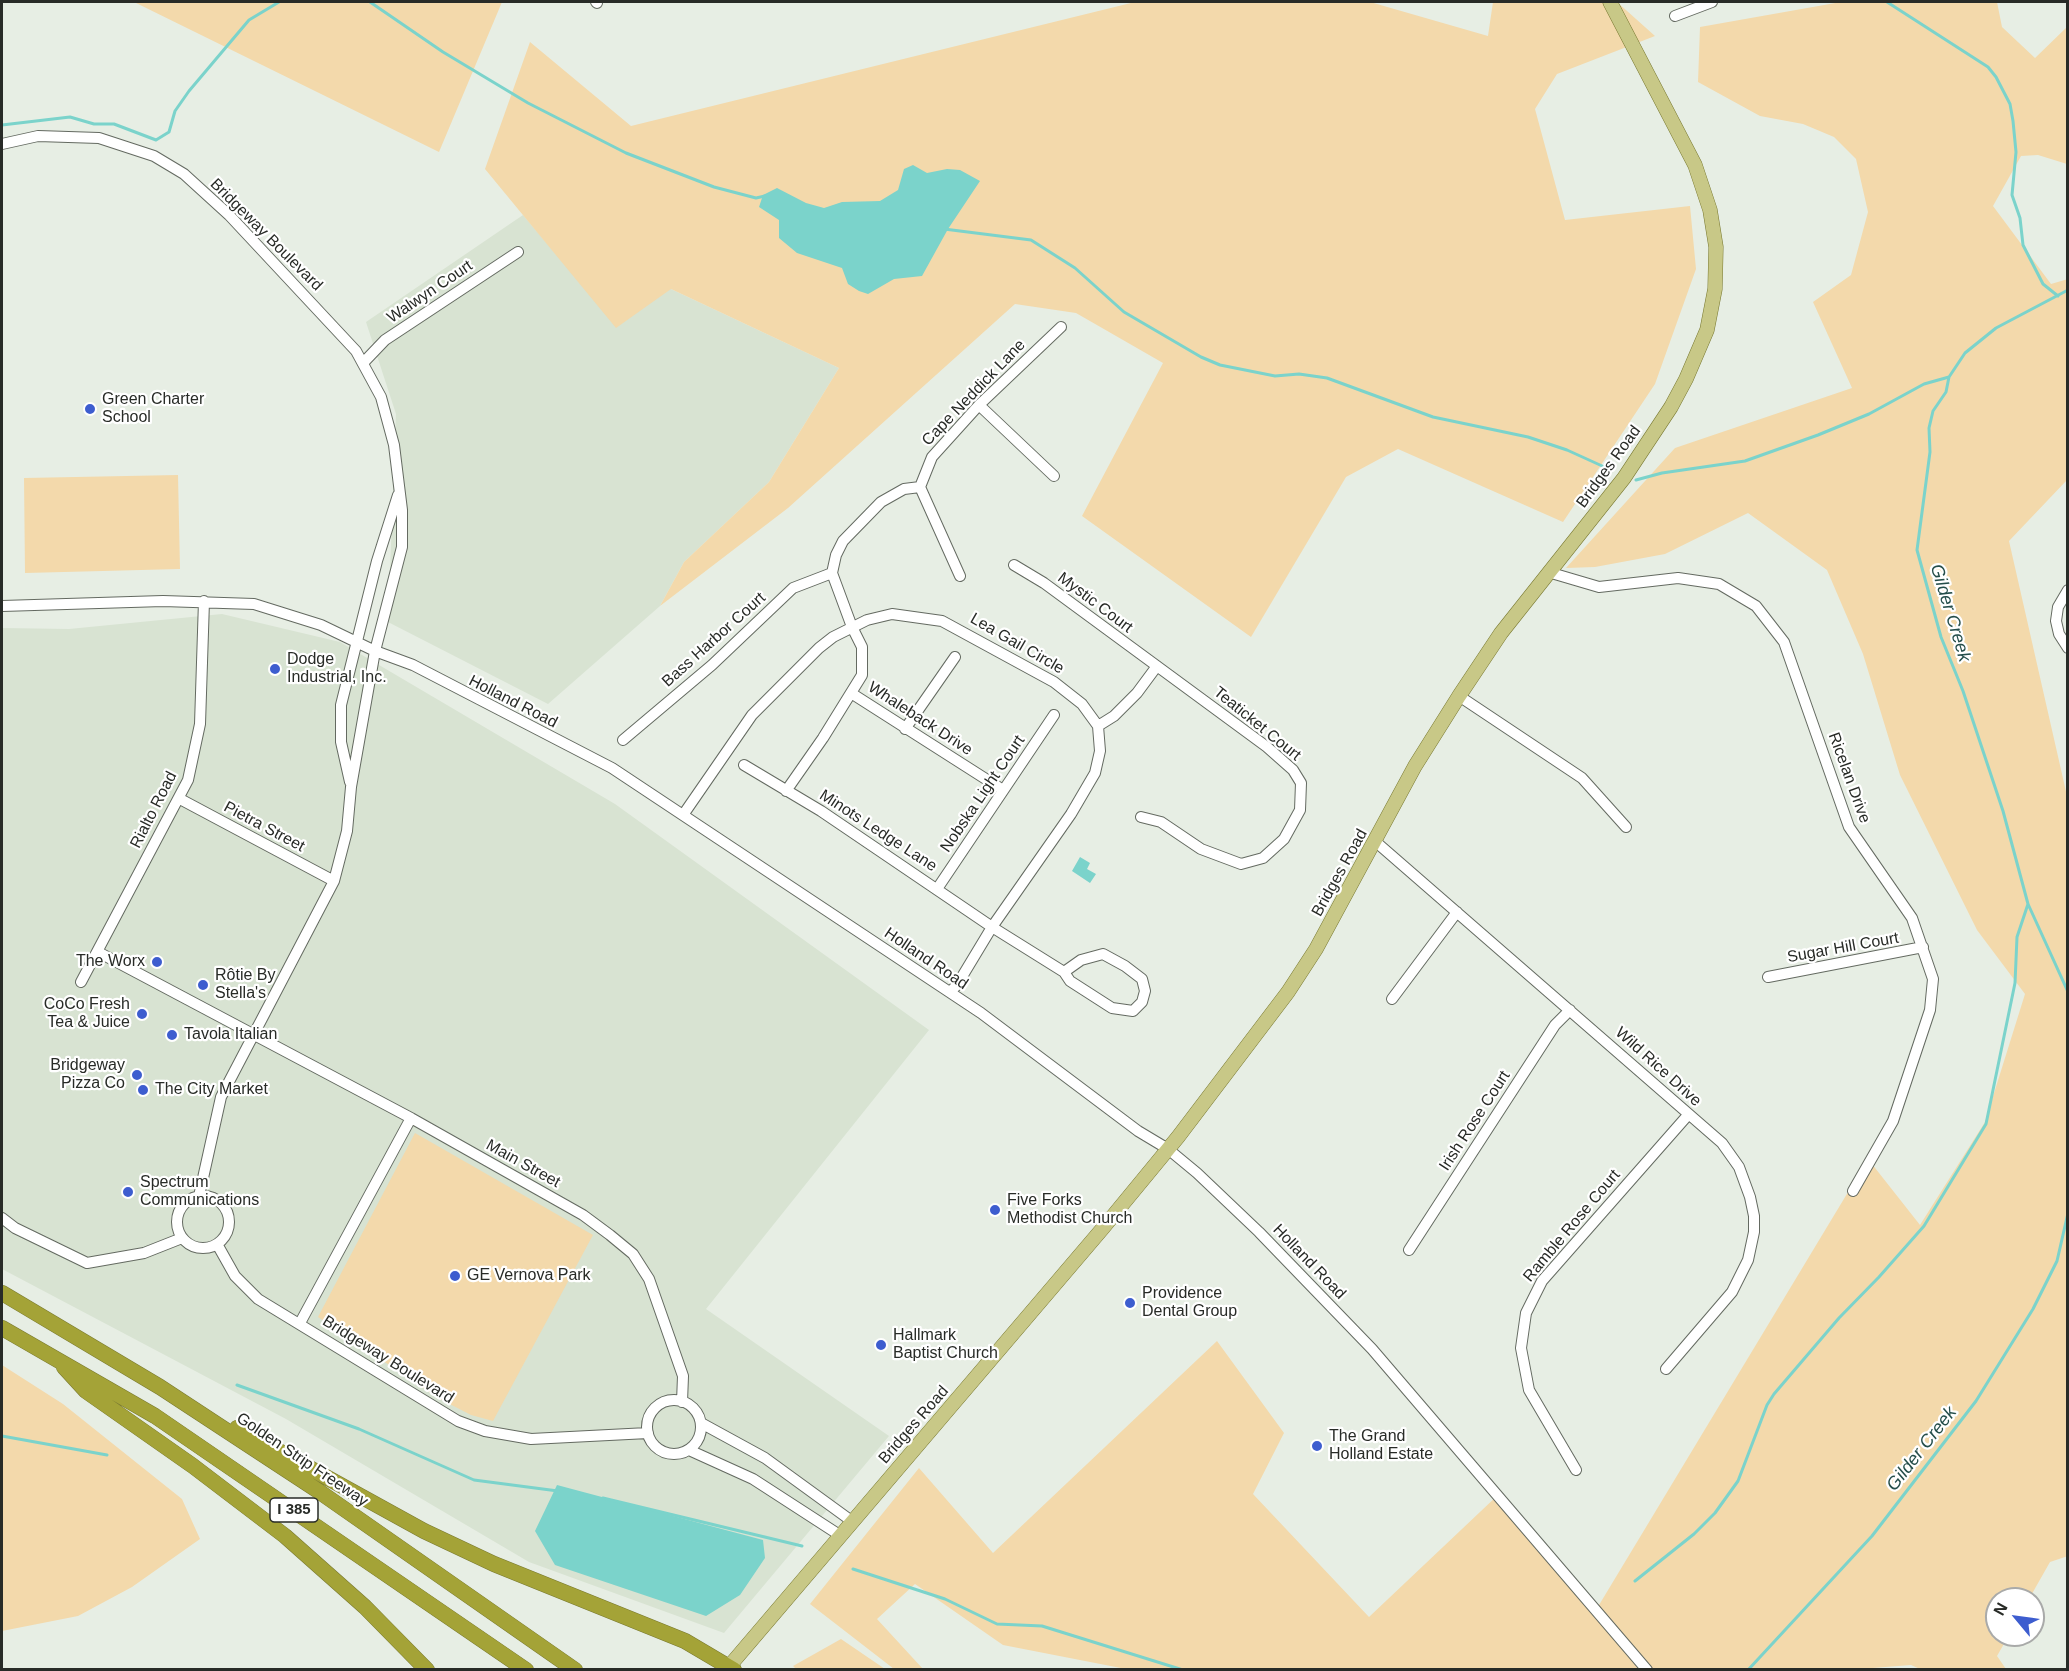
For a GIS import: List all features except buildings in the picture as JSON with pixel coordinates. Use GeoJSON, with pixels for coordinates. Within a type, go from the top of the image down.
{"type":"FeatureCollection","features":[{"type":"Feature","properties":{"kind":"highway","name":"Golden Strip Freeway"},"geometry":{"type":"LineString","coordinates":[[2,1293],[160,1387],[317,1491],[575,1670]]}},
{"type":"Feature","properties":{"kind":"highway","name":"I 385"},"geometry":{"type":"LineString","coordinates":[[2,1328],[155,1416],[526,1670]]}},
{"type":"Feature","properties":{"kind":"highway"},"geometry":{"type":"LineString","coordinates":[[56,1358],[86,1391],[193,1466],[285,1536],[365,1607],[427,1670]]}},
{"type":"Feature","properties":{"kind":"highway"},"geometry":{"type":"LineString","coordinates":[[160,1387],[424,1531],[494,1564],[685,1641],[730,1668]]}},
{"type":"Feature","properties":{"kind":"main road","name":"Bridges Road"},"geometry":{"type":"LineString","coordinates":[[730,1668],[1168,1149],[1288,992],[1316,949],[1376,842],[1415,766],[1459,696],[1502,633],[1548,572],[1624,478],[1671,407],[1698,354],[1707,330],[1715,289],[1716,247],[1704,187],[1610,2]]}},
{"type":"Feature","properties":{"kind":"street"},"geometry":{"type":"LineString","coordinates":[[1675,16],[1705,3]]}},
{"type":"Feature","properties":{"kind":"street","name":"Bridgeway Boulevard"},"geometry":{"type":"LineString","coordinates":[[2,144],[38,136],[70,135],[99,138],[128,145],[157,157],[184,174],[229,215],[322,312],[363,363],[381,397],[388,421],[400,489],[402,548],[375,651],[351,787],[347,831],[334,881],[221,1097],[200,1196]]}},
{"type":"Feature","properties":{"kind":"street","name":"Walwyn Court"},"geometry":{"type":"LineString","coordinates":[[363,363],[385,340],[518,252]]}},
{"type":"Feature","properties":{"kind":"street","name":"Cape Neddick Lane"},"geometry":{"type":"LineString","coordinates":[[920,487],[932,457],[980,405],[1061,327]]}},
{"type":"Feature","properties":{"kind":"street"},"geometry":{"type":"LineString","coordinates":[[980,405],[1053,476]]}},
{"type":"Feature","properties":{"kind":"street"},"geometry":{"type":"LineString","coordinates":[[786,791],[862,675],[862,647],[832,573],[843,541],[875,508],[904,489],[920,487],[960,576]]}},
{"type":"Feature","properties":{"kind":"street","name":"Bridgeway Boulevard"},"geometry":{"type":"LineString","coordinates":[[351,787],[341,742],[341,705],[377,561],[400,489]]}},
{"type":"Feature","properties":{"kind":"street","name":"Mystic Court"},"geometry":{"type":"LineString","coordinates":[[1014,565],[1044,583],[1157,666]]}},
{"type":"Feature","properties":{"kind":"street","name":"Ricelan Drive"},"geometry":{"type":"LineString","coordinates":[[1548,572],[1599,587],[1678,578],[1703,580],[1735,592],[1763,612],[1779,632],[1788,650],[1850,827],[1912,918],[1933,979],[1930,1010],[1893,1121],[1853,1191]]}},
{"type":"Feature","properties":{"kind":"street","name":"Bass Harbor Court"},"geometry":{"type":"LineString","coordinates":[[623,740],[712,665],[793,588],[832,573]]}},
{"type":"Feature","properties":{"kind":"street"},"geometry":{"type":"LineString","coordinates":[[2067,590],[2058,607],[2056,621],[2059,634],[2067,648]]}},
{"type":"Feature","properties":{"kind":"street","name":"Holland Road"},"geometry":{"type":"LineString","coordinates":[[2,606],[204,601],[254,604],[321,625],[375,651],[413,665],[612,768],[950,992],[1138,1131],[1168,1149],[1254,1227],[1372,1349],[1647,1670]]}},
{"type":"Feature","properties":{"kind":"street","name":"Rialto Road"},"geometry":{"type":"LineString","coordinates":[[81,982],[180,799],[188,780],[200,724],[204,601]]}},
{"type":"Feature","properties":{"kind":"street","name":"Lea Gail Circle"},"geometry":{"type":"LineString","coordinates":[[682,815],[752,715],[819,648],[852,627],[892,614],[942,621],[1054,682],[1082,704],[1098,726]]}},
{"type":"Feature","properties":{"kind":"street"},"geometry":{"type":"LineString","coordinates":[[905,729],[955,657]]}},
{"type":"Feature","properties":{"kind":"street"},"geometry":{"type":"LineString","coordinates":[[950,992],[957,985],[992,927],[1087,788],[1095,773],[1100,751],[1098,726],[1114,716],[1137,693],[1157,666]]}},
{"type":"Feature","properties":{"kind":"street","name":"Teaticket Court"},"geometry":{"type":"LineString","coordinates":[[1141,818],[1161,822],[1201,849],[1242,864],[1263,858],[1284,839],[1300,810],[1301,783],[1293,770],[1268,747],[1157,666]]}},
{"type":"Feature","properties":{"kind":"street","name":"Whaleback Drive"},"geometry":{"type":"LineString","coordinates":[[851,693],[1003,790]]}},
{"type":"Feature","properties":{"kind":"street"},"geometry":{"type":"LineString","coordinates":[[1459,696],[1582,778],[1626,828]]}},
{"type":"Feature","properties":{"kind":"street","name":"Nobska Light Court"},"geometry":{"type":"LineString","coordinates":[[937,889],[1054,716]]}},
{"type":"Feature","properties":{"kind":"street","name":"Minots Ledge Lane"},"geometry":{"type":"LineString","coordinates":[[744,765],[1064,972],[1070,981],[1112,1008],[1133,1011],[1142,1002],[1145,991],[1142,979],[1103,954],[1082,960],[1064,972]]}},
{"type":"Feature","properties":{"kind":"street","name":"Pietra Street"},"geometry":{"type":"LineString","coordinates":[[180,799],[334,881]]}},
{"type":"Feature","properties":{"kind":"street","name":"Wild Rice Drive"},"geometry":{"type":"LineString","coordinates":[[1376,842],[1722,1143],[1739,1167],[1750,1197],[1754,1232],[1748,1260],[1732,1292],[1666,1369]]}},
{"type":"Feature","properties":{"kind":"street"},"geometry":{"type":"LineString","coordinates":[[1392,999],[1457,912]]}},
{"type":"Feature","properties":{"kind":"street","name":"Sugar Hill Court"},"geometry":{"type":"LineString","coordinates":[[1768,977],[1923,947]]}},
{"type":"Feature","properties":{"kind":"street","name":"Main Street"},"geometry":{"type":"LineString","coordinates":[[98,952],[411,1118],[583,1215],[633,1254],[649,1279],[683,1376],[682,1402]]}},
{"type":"Feature","properties":{"kind":"street","name":"Irish Rose Court"},"geometry":{"type":"LineString","coordinates":[[1409,1250],[1555,1025],[1570,1010]]}},
{"type":"Feature","properties":{"kind":"street","name":"Ramble Rose Court"},"geometry":{"type":"LineString","coordinates":[[1576,1470],[1533,1398],[1526,1382],[1521,1348],[1526,1314],[1542,1281],[1688,1115]]}},
{"type":"Feature","properties":{"kind":"street"},"geometry":{"type":"LineString","coordinates":[[300,1323],[411,1118]]}},
{"type":"Feature","properties":{"kind":"street"},"geometry":{"type":"LineString","coordinates":[[200,1196],[217,1199],[228,1213],[228,1230],[217,1244],[202,1248],[188,1243],[178,1230],[179,1212],[191,1199],[200,1196]]}},
{"type":"Feature","properties":{"kind":"street"},"geometry":{"type":"LineString","coordinates":[[2,1218],[15,1228],[87,1263],[144,1253],[182,1238]]}},
{"type":"Feature","properties":{"kind":"street","name":"Bridgeway Boulevard"},"geometry":{"type":"LineString","coordinates":[[217,1244],[235,1276],[258,1299],[300,1323],[432,1408],[485,1431],[531,1439],[648,1433]]}},
{"type":"Feature","properties":{"kind":"street"},"geometry":{"type":"LineString","coordinates":[[670,1401],[682,1402],[693,1407],[701,1423],[700,1435],[689,1450],[679,1454],[662,1451],[653,1444],[648,1433],[648,1421],[654,1410],[670,1401]]}},
{"type":"Feature","properties":{"kind":"street"},"geometry":{"type":"LineString","coordinates":[[701,1423],[765,1458],[853,1522]]}},
{"type":"Feature","properties":{"kind":"street"},"geometry":{"type":"LineString","coordinates":[[689,1450],[753,1479],[841,1536]]}},
{"type":"Feature","properties":{"kind":"shaded area"},"geometry":{"type":"Polygon","coordinates":[[[134,2],[502,2],[439,152],[134,2]]]}},
{"type":"Feature","properties":{"kind":"shaded area"},"geometry":{"type":"Polygon","coordinates":[[[1135,2],[1370,2],[1488,36],[1493,2],[1617,2],[1655,36],[1557,74],[1535,109],[1565,220],[1690,206],[1696,269],[1655,384],[1563,522],[1398,449],[1346,477],[1251,637],[1082,516],[1163,363],[1076,313],[1015,304],[788,508],[660,606],[684,562],[769,482],[839,368],[671,289],[616,328],[485,169],[530,42],[631,126],[1135,2]]]}},
{"type":"Feature","properties":{"kind":"shaded area"},"geometry":{"type":"Polygon","coordinates":[[[1841,2],[1997,2],[2002,27],[2035,58],[2067,27],[2067,164],[2038,155],[2021,156],[1993,206],[2051,284],[2068,279],[2067,480],[2009,541],[2067,796],[2068,1556],[2050,1562],[2036,1587],[1985,1587],[1985,1647],[2002,1647],[1997,1656],[2006,1669],[1920,1669],[1911,1665],[1847,1670],[1126,1669],[1003,1645],[915,1584],[877,1619],[923,1669],[894,1669],[810,1604],[919,1468],[993,1553],[1217,1341],[1284,1433],[1253,1494],[1369,1617],[1499,1494],[1596,1610],[1868,1159],[1920,1225],[1985,1122],[2025,994],[1977,930],[1900,775],[1863,654],[1827,570],[1748,513],[1665,554],[1595,567],[1566,568],[1675,448],[1852,388],[1813,302],[1851,275],[1868,212],[1856,159],[1834,137],[1803,124],[1760,116],[1698,82],[1700,27],[1841,2]]]}},
{"type":"Feature","properties":{"kind":"shaded area"},"geometry":{"type":"Polygon","coordinates":[[[523,215],[556,254],[671,289],[839,368],[769,482],[684,562],[660,606],[548,704],[388,622],[396,414],[366,322],[523,215]]]}},
{"type":"Feature","properties":{"kind":"shaded area"},"geometry":{"type":"Polygon","coordinates":[[[178,475],[180,569],[25,573],[24,478],[178,475]]]}},
{"type":"Feature","properties":{"kind":"shaded area"},"geometry":{"type":"Polygon","coordinates":[[[222,614],[340,642],[615,804],[929,1030],[706,1309],[889,1436],[724,1633],[529,1562],[286,1419],[2,1269],[2,628],[69,629],[222,614]]]}},
{"type":"Feature","properties":{"kind":"shaded area","name":"GE Vernova Park"},"geometry":{"type":"Polygon","coordinates":[[[415,1133],[593,1235],[493,1421],[471,1415],[438,1398],[318,1317],[415,1133]]]}},
{"type":"Feature","properties":{"kind":"shaded area"},"geometry":{"type":"Polygon","coordinates":[[[2,1365],[63,1404],[182,1499],[200,1539],[132,1587],[78,1616],[2,1631],[2,1365]]]}},
{"type":"Feature","properties":{"kind":"shaded area"},"geometry":{"type":"Polygon","coordinates":[[[841,1639],[885,1669],[797,1670],[793,1666],[841,1639]]]}},
{"type":"Feature","properties":{"kind":"water"},"geometry":{"type":"Polygon","coordinates":[[[913,165],[927,173],[947,169],[960,170],[980,181],[948,229],[922,276],[894,279],[868,294],[848,284],[842,268],[797,253],[779,238],[779,220],[759,207],[763,195],[777,188],[806,203],[824,208],[842,202],[880,201],[898,190],[904,169],[913,165]]]}},
{"type":"Feature","properties":{"kind":"water"},"geometry":{"type":"Polygon","coordinates":[[[1080,857],[1090,863],[1087,869],[1096,874],[1090,883],[1072,871],[1080,857]]]}},
{"type":"Feature","properties":{"kind":"water"},"geometry":{"type":"Polygon","coordinates":[[[557,1485],[763,1540],[765,1558],[740,1595],[706,1616],[555,1565],[535,1531],[557,1485]]]}},
{"type":"Feature","properties":{"kind":"waterway"},"geometry":{"type":"LineString","coordinates":[[2,125],[70,117],[94,124],[114,124],[156,140],[169,132],[175,111],[189,91],[249,20],[279,2]]}},
{"type":"Feature","properties":{"kind":"waterway"},"geometry":{"type":"LineString","coordinates":[[370,2],[443,52],[528,103],[626,153],[714,187],[756,198],[765,196]]}},
{"type":"Feature","properties":{"kind":"waterway"},"geometry":{"type":"LineString","coordinates":[[1887,2],[1988,67],[1996,77],[2010,104],[2013,121],[2016,152],[2012,195],[2020,218],[2023,245],[2043,284],[2058,296]]}},
{"type":"Feature","properties":{"kind":"waterway"},"geometry":{"type":"LineString","coordinates":[[944,229],[1031,240],[1075,268],[1124,312],[1201,357],[1220,365],[1275,376],[1299,374],[1327,378],[1433,417],[1528,437],[1567,450],[1611,470]]}},
{"type":"Feature","properties":{"kind":"waterway","name":"Gilder Creek"},"geometry":{"type":"LineString","coordinates":[[2068,290],[1996,328],[1965,353],[1949,377],[1946,392],[1933,411],[1929,428],[1930,452],[1917,550],[1941,637],[1963,691],[2003,811],[2028,904],[2068,992]]}},
{"type":"Feature","properties":{"kind":"waterway"},"geometry":{"type":"LineString","coordinates":[[1636,480],[1662,473],[1745,461],[1818,435],[1869,414],[1924,384],[1949,377]]}},
{"type":"Feature","properties":{"kind":"waterway"},"geometry":{"type":"LineString","coordinates":[[1635,1581],[1694,1534],[1715,1513],[1738,1481],[1767,1405],[1774,1394],[1839,1318],[1924,1226],[1986,1124],[2015,983],[2017,937],[2028,904]]}},
{"type":"Feature","properties":{"kind":"waterway","name":"Gilder Creek"},"geometry":{"type":"LineString","coordinates":[[1748,1670],[1872,1536],[1976,1401],[2033,1309],[2057,1261],[2068,1213]]}},
{"type":"Feature","properties":{"kind":"waterway"},"geometry":{"type":"LineString","coordinates":[[237,1385],[359,1429],[474,1480],[558,1491]]}},
{"type":"Feature","properties":{"kind":"waterway"},"geometry":{"type":"LineString","coordinates":[[2,1436],[107,1455]]}},
{"type":"Feature","properties":{"kind":"waterway"},"geometry":{"type":"LineString","coordinates":[[603,1498],[802,1546]]}},
{"type":"Feature","properties":{"kind":"waterway"},"geometry":{"type":"LineString","coordinates":[[853,1569],[945,1599],[997,1624],[1042,1626],[1183,1670]]}},
{"type":"Feature","properties":{"kind":"place","name":"Green Charter School"},"geometry":{"type":"Point","coordinates":[90,409]}},
{"type":"Feature","properties":{"kind":"place","name":"Dodge Industrial, Inc."},"geometry":{"type":"Point","coordinates":[275,669]}},
{"type":"Feature","properties":{"kind":"place","name":"The Worx"},"geometry":{"type":"Point","coordinates":[157,962]}},
{"type":"Feature","properties":{"kind":"place","name":"Rôtie By Stella's"},"geometry":{"type":"Point","coordinates":[203,985]}},
{"type":"Feature","properties":{"kind":"place","name":"CoCo Fresh Tea & Juice"},"geometry":{"type":"Point","coordinates":[142,1014]}},
{"type":"Feature","properties":{"kind":"place","name":"Tavola Italian"},"geometry":{"type":"Point","coordinates":[172,1035]}},
{"type":"Feature","properties":{"kind":"place","name":"Bridgeway Pizza Co"},"geometry":{"type":"Point","coordinates":[137,1075]}},
{"type":"Feature","properties":{"kind":"place","name":"The City Market"},"geometry":{"type":"Point","coordinates":[143,1090]}},
{"type":"Feature","properties":{"kind":"place","name":"Spectrum Communications"},"geometry":{"type":"Point","coordinates":[128,1192]}},
{"type":"Feature","properties":{"kind":"place","name":"Five Forks Methodist Church"},"geometry":{"type":"Point","coordinates":[995,1210]}},
{"type":"Feature","properties":{"kind":"place","name":"GE Vernova Park"},"geometry":{"type":"Point","coordinates":[455,1276]}},
{"type":"Feature","properties":{"kind":"place","name":"Providence Dental Group"},"geometry":{"type":"Point","coordinates":[1130,1303]}},
{"type":"Feature","properties":{"kind":"place","name":"Hallmark Baptist Church"},"geometry":{"type":"Point","coordinates":[881,1345]}},
{"type":"Feature","properties":{"kind":"place","name":"The Grand Holland Estate"},"geometry":{"type":"Point","coordinates":[1317,1446]}}]}
